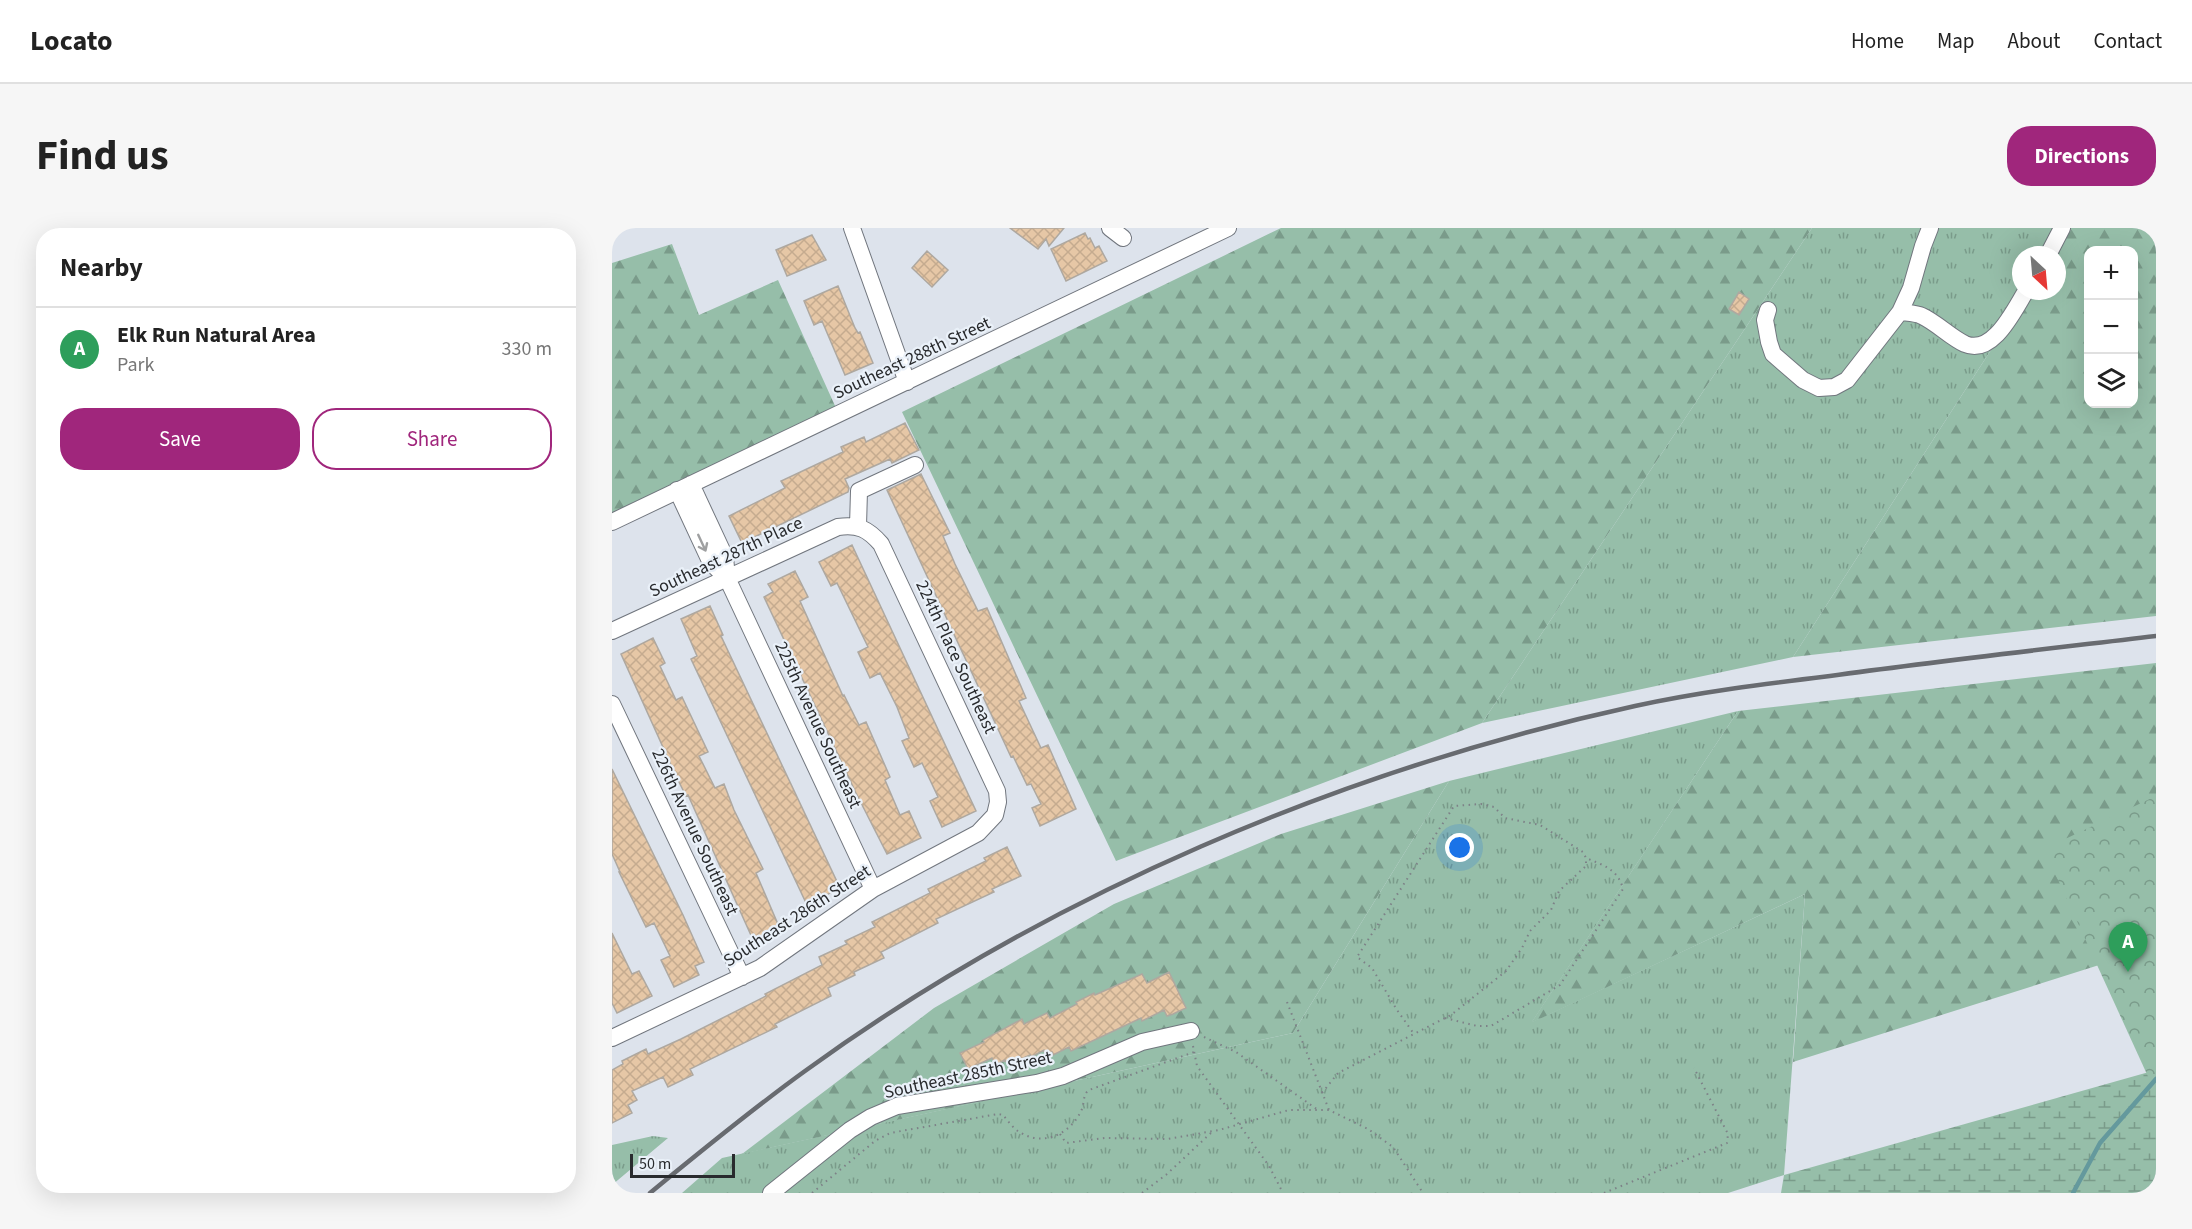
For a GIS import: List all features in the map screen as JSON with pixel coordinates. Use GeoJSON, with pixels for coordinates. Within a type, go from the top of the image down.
{"type":"FeatureCollection","features":[{"type":"Feature","properties":{"kind":"street"},"geometry":{"type":"LineString","coordinates":[[852,228],[907,382]]}},
{"type":"Feature","properties":{"kind":"street","name":"Southeast 288th Street"},"geometry":{"type":"LineString","coordinates":[[612,522],[1228,228]]}},
{"type":"Feature","properties":{"kind":"street"},"geometry":{"type":"LineString","coordinates":[[1768,310],[1765,320],[1768,342],[1773,354],[1803,380],[1819,388],[1834,387],[1847,380],[1900,312],[1911,288],[1930,228]]}},
{"type":"Feature","properties":{"kind":"street"},"geometry":{"type":"LineString","coordinates":[[2053,246],[2062,228]]}},
{"type":"Feature","properties":{"kind":"street"},"geometry":{"type":"LineString","coordinates":[[1900,312],[1920,314],[1965,344],[1974,346],[1984,344],[1994,338],[2020,300]]}},
{"type":"Feature","properties":{"kind":"street"},"geometry":{"type":"LineString","coordinates":[[858,526],[859,491],[915,465]]}},
{"type":"Feature","properties":{"kind":"street","name":"225th Avenue Southeast"},"geometry":{"type":"LineString","coordinates":[[684,487],[725,557],[727,578],[873,889]]}},
{"type":"Feature","properties":{"kind":"street","name":"Southeast 287th Place"},"geometry":{"type":"LineString","coordinates":[[612,631],[827,531],[845,526],[858,526]]}},
{"type":"Feature","properties":{"kind":"street","name":"224th Place Southeast"},"geometry":{"type":"LineString","coordinates":[[858,526],[870,531],[881,544],[997,791],[998,802],[995,815]]}},
{"type":"Feature","properties":{"kind":"street","name":"226th Avenue Southeast"},"geometry":{"type":"LineString","coordinates":[[612,704],[742,977]]}},
{"type":"Feature","properties":{"kind":"street","name":"Southeast 286th Street"},"geometry":{"type":"LineString","coordinates":[[612,1038],[760,968],[873,889],[978,834],[995,815]]}},
{"type":"Feature","properties":{"kind":"street","name":"Southeast 285th Street"},"geometry":{"type":"LineString","coordinates":[[771,1193],[850,1130],[871,1117],[897,1106],[1036,1083],[1063,1076],[1142,1042],[1191,1031]]}},
{"type":"Feature","properties":{"kind":"path"},"geometry":{"type":"LineString","coordinates":[[1322,1093],[1338,1073],[1414,1034],[1445,1018],[1506,971],[1522,948],[1530,931],[1551,910],[1559,891],[1586,866],[1583,852],[1540,825],[1504,818],[1498,809],[1481,804],[1455,806],[1357,957],[1372,968],[1414,1034]]}},
{"type":"Feature","properties":{"kind":"path"},"geometry":{"type":"LineString","coordinates":[[1445,1018],[1477,1026],[1491,1026],[1560,985],[1623,889],[1622,882],[1612,869],[1586,858]]}},
{"type":"Feature","properties":{"kind":"path"},"geometry":{"type":"LineString","coordinates":[[1287,1002],[1329,1110]]}},
{"type":"Feature","properties":{"kind":"path"},"geometry":{"type":"LineString","coordinates":[[1191,1031],[1197,1066],[1269,1166],[1283,1193]]}},
{"type":"Feature","properties":{"kind":"path"},"geometry":{"type":"LineString","coordinates":[[1191,1031],[1236,1052],[1318,1110]]}},
{"type":"Feature","properties":{"kind":"path"},"geometry":{"type":"LineString","coordinates":[[812,1193],[875,1141],[890,1133],[998,1114],[1003,1115],[1013,1128],[1033,1138],[1048,1139],[1070,1127],[1082,1111],[1085,1094],[1089,1090],[1194,1052]]}},
{"type":"Feature","properties":{"kind":"path"},"geometry":{"type":"LineString","coordinates":[[1604,1193],[1727,1143],[1728,1134],[1694,1068]]}},
{"type":"Feature","properties":{"kind":"path"},"geometry":{"type":"LineString","coordinates":[[1060,1134],[1066,1143],[1105,1138],[1168,1139],[1213,1131],[1290,1110],[1329,1110],[1368,1129],[1393,1148],[1423,1193]]}},
{"type":"Feature","properties":{"kind":"path"},"geometry":{"type":"LineString","coordinates":[[1142,1193],[1167,1174],[1213,1131]]}},
{"type":"Feature","properties":{"kind":"green space"},"geometry":{"type":"Polygon","coordinates":[[[1281,228],[1812,228],[1482,723],[1116,861],[902,412],[1281,228]]]}},
{"type":"Feature","properties":{"kind":"green space"},"geometry":{"type":"Polygon","coordinates":[[[1812,228],[2069,228],[2058,246],[2012,246],[2012,300],[2023,300],[1793,657],[1482,723],[1812,228]]]}},
{"type":"Feature","properties":{"kind":"green space"},"geometry":{"type":"Polygon","coordinates":[[[2069,228],[2156,228],[2156,616],[1793,657],[2023,300],[2066,300],[2066,246],[2061,246],[2069,228]]]}},
{"type":"Feature","properties":{"kind":"green space"},"geometry":{"type":"Polygon","coordinates":[[[672,244],[699,315],[778,280],[836,408],[612,515],[612,263],[672,244]]]}},
{"type":"Feature","properties":{"kind":"green space"},"geometry":{"type":"Polygon","coordinates":[[[2156,663],[2156,947],[1793,1062],[1805,894],[1531,1023],[1738,711],[2156,663]]]}},
{"type":"Feature","properties":{"kind":"green space"},"geometry":{"type":"Polygon","coordinates":[[[1738,711],[1532,1022],[1805,894],[1784,1175],[1728,1193],[682,1193],[722,1158],[1293,1033],[1449,781],[1738,711]]]}},
{"type":"Feature","properties":{"kind":"green space"},"geometry":{"type":"Polygon","coordinates":[[[1449,781],[1293,1033],[742,1154],[934,1008],[1114,904],[1281,834],[1449,781]]]}},
{"type":"Feature","properties":{"kind":"green space"},"geometry":{"type":"Polygon","coordinates":[[[2156,796],[2156,1094],[2044,849],[2156,796]]]}},
{"type":"Feature","properties":{"kind":"green space"},"geometry":{"type":"Polygon","coordinates":[[[2156,1070],[2156,1193],[1781,1193],[1784,1175],[2156,1070]]]}},
{"type":"Feature","properties":{"kind":"green space"},"geometry":{"type":"Polygon","coordinates":[[[653,1136],[668,1138],[612,1185],[612,1145],[653,1136]]]}},
{"type":"Feature","properties":{"kind":"building"},"geometry":{"type":"Polygon","coordinates":[[[1010,228],[1064,228],[1049,246],[1046,239],[1038,249],[1010,228]]]}},
{"type":"Feature","properties":{"kind":"building"},"geometry":{"type":"Polygon","coordinates":[[[1085,233],[1095,248],[1099,246],[1107,261],[1066,281],[1051,249],[1085,233]]]}},
{"type":"Feature","properties":{"kind":"building"},"geometry":{"type":"Polygon","coordinates":[[[812,235],[826,260],[787,276],[776,250],[812,235]]]}},
{"type":"Feature","properties":{"kind":"building"},"geometry":{"type":"Polygon","coordinates":[[[927,251],[948,270],[932,287],[912,268],[927,251]]]}},
{"type":"Feature","properties":{"kind":"building"},"geometry":{"type":"Polygon","coordinates":[[[838,286],[855,328],[858,333],[860,332],[873,363],[845,375],[822,321],[814,325],[804,301],[838,286]]]}},
{"type":"Feature","properties":{"kind":"building"},"geometry":{"type":"Polygon","coordinates":[[[1739,292],[1749,299],[1739,315],[1729,309],[1739,292]]]}},
{"type":"Feature","properties":{"kind":"building"},"geometry":{"type":"Polygon","coordinates":[[[905,423],[919,450],[892,463],[890,459],[845,479],[849,488],[848,492],[742,543],[729,516],[785,488],[781,481],[843,452],[841,447],[864,437],[866,442],[905,423]]]}},
{"type":"Feature","properties":{"kind":"building"},"geometry":{"type":"Polygon","coordinates":[[[921,474],[950,533],[943,536],[955,564],[978,611],[987,608],[1026,698],[1019,701],[1041,748],[1048,745],[1076,809],[1040,826],[1032,808],[1041,804],[1031,784],[1027,785],[1013,756],[1011,757],[887,490],[921,474]]]}},
{"type":"Feature","properties":{"kind":"building"},"geometry":{"type":"Polygon","coordinates":[[[852,545],[976,811],[942,827],[930,801],[938,797],[922,763],[914,767],[902,741],[909,738],[897,707],[880,673],[870,678],[858,652],[868,647],[837,583],[831,586],[819,562],[852,545]]]}},
{"type":"Feature","properties":{"kind":"building"},"geometry":{"type":"Polygon","coordinates":[[[795,571],[808,597],[800,601],[843,696],[859,725],[866,722],[890,777],[885,780],[900,815],[909,811],[921,838],[887,854],[764,597],[773,592],[768,584],[795,571]]]}},
{"type":"Feature","properties":{"kind":"building"},"geometry":{"type":"Polygon","coordinates":[[[710,606],[723,635],[721,636],[840,888],[807,905],[691,659],[697,656],[681,619],[710,606]]]}},
{"type":"Feature","properties":{"kind":"building"},"geometry":{"type":"Polygon","coordinates":[[[653,638],[665,663],[660,666],[676,700],[682,697],[708,752],[699,756],[715,788],[724,784],[763,869],[756,873],[780,929],[754,942],[621,654],[653,638]]]}},
{"type":"Feature","properties":{"kind":"building"},"geometry":{"type":"Polygon","coordinates":[[[612,769],[704,962],[695,966],[699,975],[674,987],[661,960],[670,956],[654,923],[646,927],[612,854],[612,769]]]}},
{"type":"Feature","properties":{"kind":"building"},"geometry":{"type":"Polygon","coordinates":[[[1007,847],[1021,876],[992,889],[994,892],[936,919],[938,923],[881,952],[884,958],[854,972],[855,975],[828,988],[831,996],[775,1024],[777,1027],[690,1069],[693,1075],[668,1087],[663,1077],[632,1091],[637,1100],[628,1105],[632,1113],[612,1123],[612,1070],[623,1064],[622,1061],[646,1049],[648,1054],[681,1039],[822,965],[819,957],[847,944],[845,941],[875,927],[872,922],[930,893],[928,889],[986,861],[984,858],[1007,847]]]}},
{"type":"Feature","properties":{"kind":"building"},"geometry":{"type":"Polygon","coordinates":[[[612,933],[632,974],[639,971],[652,996],[617,1013],[612,1003],[612,933]]]}},
{"type":"Feature","properties":{"kind":"building"},"geometry":{"type":"Polygon","coordinates":[[[1169,972],[1186,1008],[1173,1014],[1167,1016],[1164,1010],[1142,1021],[1141,1018],[1071,1051],[1069,1047],[1053,1055],[1052,1052],[1046,1055],[1044,1050],[1031,1057],[1030,1055],[1019,1060],[1018,1058],[1007,1063],[1005,1060],[995,1065],[992,1058],[968,1069],[960,1053],[984,1042],[983,1040],[1022,1019],[1024,1024],[1047,1013],[1050,1018],[1094,993],[1095,995],[1142,974],[1147,983],[1169,972]]]}},
{"type":"Feature","properties":{"kind":"waterway"},"geometry":{"type":"LineString","coordinates":[[2073,1193],[2100,1143],[2156,1079]]}},
{"type":"Feature","properties":{"kind":"railway"},"geometry":{"type":"LineString","coordinates":[[650,1193],[805,1071],[898,1007],[996,949],[1097,895],[1201,846],[1307,803],[1416,765],[1525,733],[1659,701],[1781,682],[2156,636]]}},
{"type":"Feature","properties":{"kind":"place","name":"Elk Run Natural Area"},"geometry":{"type":"Point","coordinates":[2128,972]}}]}
